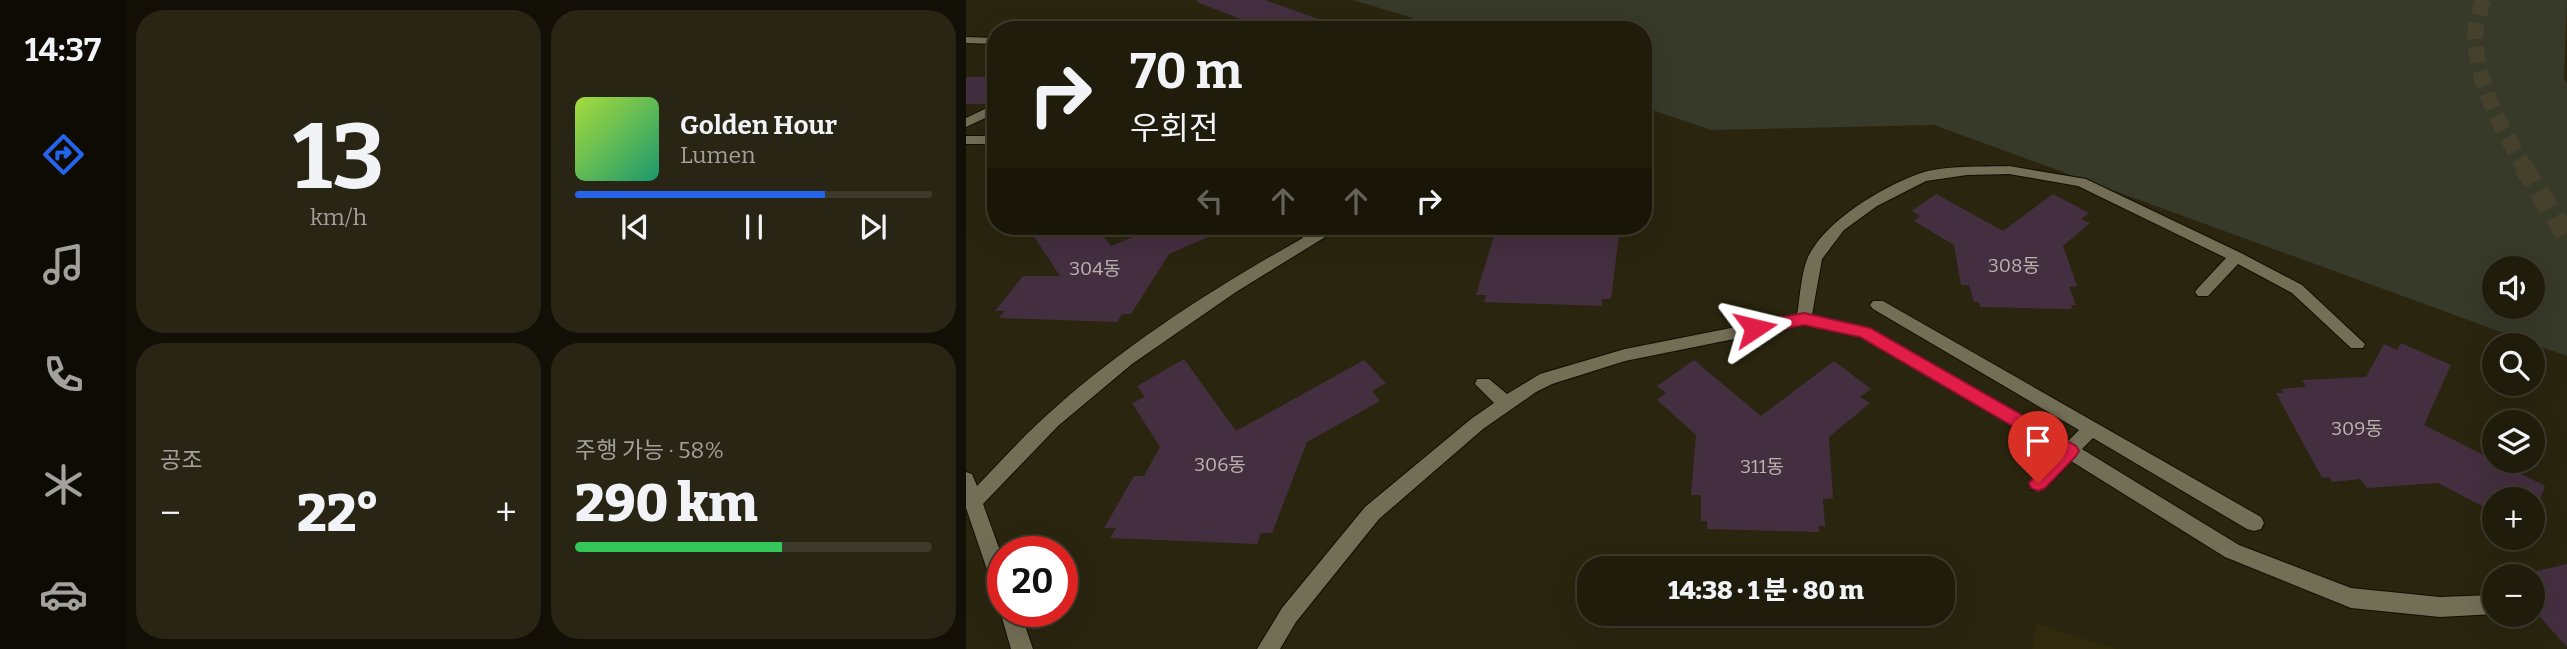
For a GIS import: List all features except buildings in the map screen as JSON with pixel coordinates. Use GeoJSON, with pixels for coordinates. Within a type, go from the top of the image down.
{"type":"FeatureCollection","features":[{"type":"Feature","properties":{"kind":"lane"},"geometry":{"type":"LineString","coordinates":[[966,40],[987,41]]}},
{"type":"Feature","properties":{"kind":"lane"},"geometry":{"type":"LineString","coordinates":[[966,123],[987,113]]}},
{"type":"Feature","properties":{"kind":"lane"},"geometry":{"type":"LineString","coordinates":[[966,140],[987,140]]}},
{"type":"Feature","properties":{"kind":"lane"},"geometry":{"type":"LineString","coordinates":[[1804,319],[1815,258],[1839,227],[1891,191],[1923,177],[1967,171],[2009,170],[2081,182],[2236,257],[2297,289],[2357,344]]}},
{"type":"Feature","properties":{"kind":"lane"},"geometry":{"type":"LineString","coordinates":[[1308,235],[1312,239]]}},
{"type":"Feature","properties":{"kind":"lane"},"geometry":{"type":"LineString","coordinates":[[974,501],[1063,411],[1137,353],[1319,235]]}},
{"type":"Feature","properties":{"kind":"lane"},"geometry":{"type":"LineString","coordinates":[[2203,292],[2236,257]]}},
{"type":"Feature","properties":{"kind":"lane"},"geometry":{"type":"LineString","coordinates":[[1878,306],[2254,523]]}},
{"type":"Feature","properties":{"kind":"lane"},"geometry":{"type":"LineString","coordinates":[[1268,649],[1289,615],[1372,513],[1477,424],[1546,379],[1625,355],[1804,319],[1864,332],[2070,451],[2232,551],[2351,598],[2440,607],[2482,606]]}},
{"type":"Feature","properties":{"kind":"lane"},"geometry":{"type":"LineString","coordinates":[[1483,384],[1506,404]]}},
{"type":"Feature","properties":{"kind":"lane"},"geometry":{"type":"LineString","coordinates":[[2038,483],[2091,429]]}},
{"type":"Feature","properties":{"kind":"lane"},"geometry":{"type":"LineString","coordinates":[[966,480],[987,540]]}},
{"type":"Feature","properties":{"kind":"lane"},"geometry":{"type":"LineString","coordinates":[[1015,627],[1022,649]]}},
{"type":"Feature","properties":{"kind":"shaded area"},"geometry":{"type":"Polygon","coordinates":[[[2037,624],[2116,649],[2032,649],[2037,624]]]}},
{"type":"Feature","properties":{"kind":"green space"},"geometry":{"type":"Polygon","coordinates":[[[1353,0],[2567,0],[2564,79],[2567,83],[2567,356],[2545,348],[2545,333],[2504,333],[1934,125],[1711,130],[1652,110],[1652,21],[1406,21],[1413,18],[1353,0]]]}},
{"type":"Feature","properties":{"kind":"tunnel"},"geometry":{"type":"LineString","coordinates":[[2483,0],[2475,37],[2480,72],[2499,121],[2525,168]]}},
{"type":"Feature","properties":{"kind":"tunnel"},"geometry":{"type":"LineString","coordinates":[[2523,166],[2567,237]]}},
{"type":"Feature","properties":{"kind":"route"},"geometry":{"type":"LineString","coordinates":[[1755,328],[1804,319],[1864,332],[2070,451],[2038,483]]}}]}
